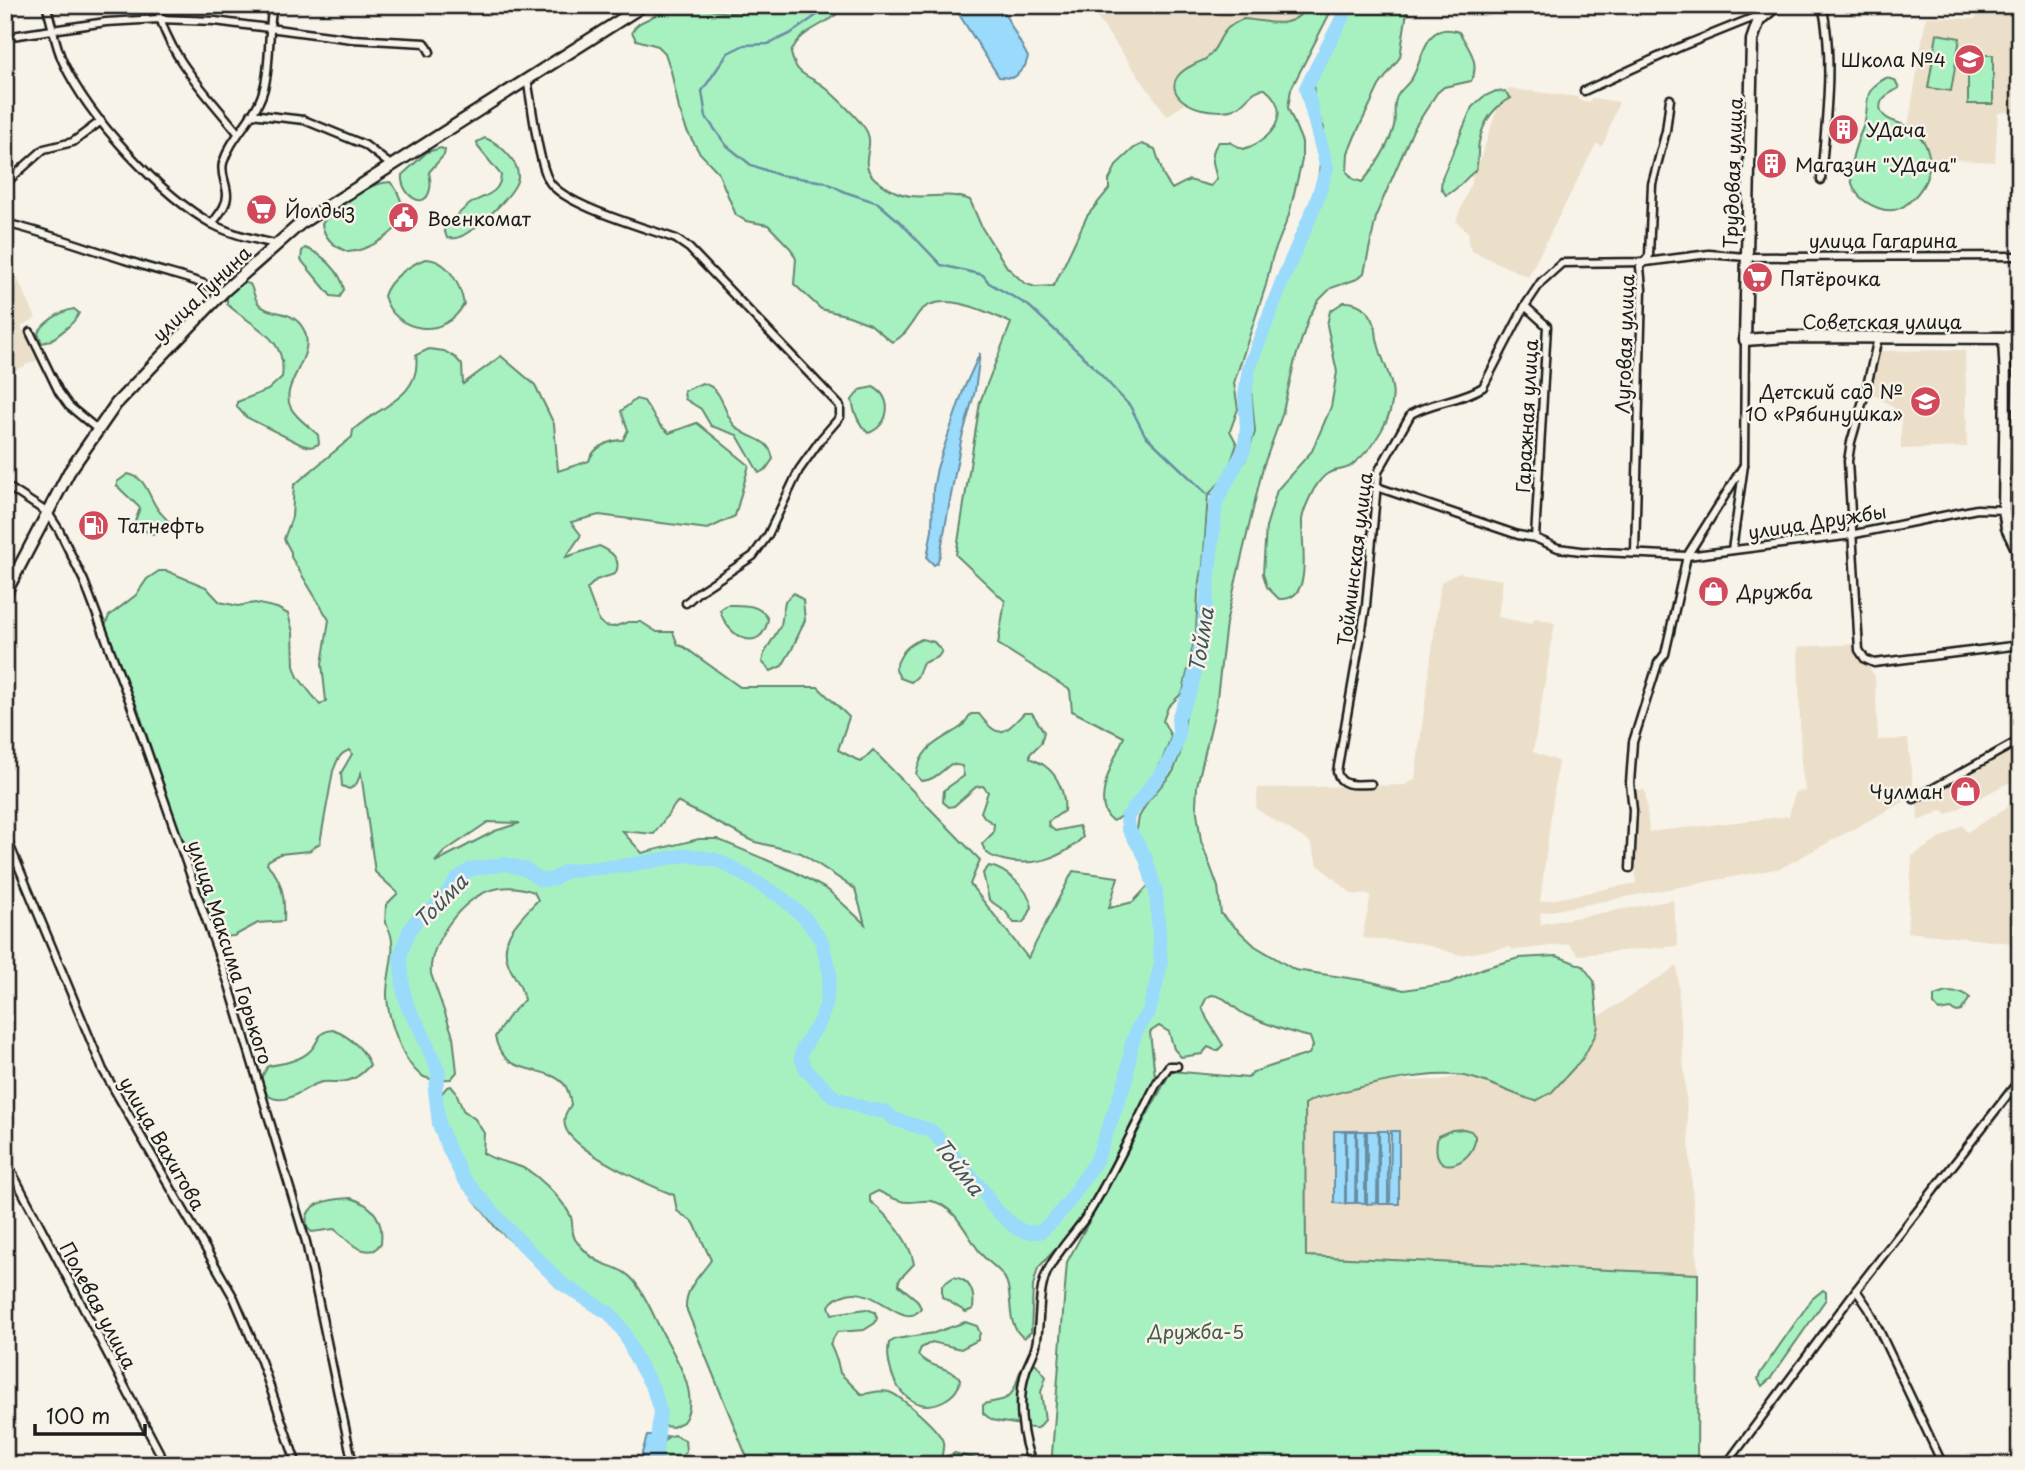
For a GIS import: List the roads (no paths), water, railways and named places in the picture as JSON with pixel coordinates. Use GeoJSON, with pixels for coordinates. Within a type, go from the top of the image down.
{"type":"FeatureCollection","features":[{"type":"Feature","properties":{"kind":"main road","name":"улица Гунина"},"geometry":{"type":"LineString","coordinates":[[5,594],[69,472],[97,429],[140,377],[223,292],[275,244],[300,224],[645,5]]}},
{"type":"Feature","properties":{"kind":"main road"},"geometry":{"type":"LineString","coordinates":[[1767,12],[1777,5]]}},
{"type":"Feature","properties":{"kind":"main road","name":"Трудовая улица"},"geometry":{"type":"LineString","coordinates":[[1745,340],[1752,40],[1759,20],[1767,12]]}},
{"type":"Feature","properties":{"kind":"main road","name":"Советская улица"},"geometry":{"type":"LineString","coordinates":[[1745,340],[1787,337],[2020,338]]}},
{"type":"Feature","properties":{"kind":"main road"},"geometry":{"type":"LineString","coordinates":[[2004,339],[2004,510],[2007,528],[2020,555]]}},
{"type":"Feature","properties":{"kind":"street"},"geometry":{"type":"LineString","coordinates":[[46,5],[61,59],[72,79],[129,155],[162,187],[212,224],[231,233],[275,244]]}},
{"type":"Feature","properties":{"kind":"street"},"geometry":{"type":"LineString","coordinates":[[157,5],[159,19],[187,69],[238,133]]}},
{"type":"Feature","properties":{"kind":"street"},"geometry":{"type":"LineString","coordinates":[[212,224],[227,196],[222,169],[238,133],[260,101],[273,5]]}},
{"type":"Feature","properties":{"kind":"street"},"geometry":{"type":"LineString","coordinates":[[1821,180],[1827,73],[1822,5]]}},
{"type":"Feature","properties":{"kind":"street"},"geometry":{"type":"LineString","coordinates":[[1584,91],[1680,47],[1767,12]]}},
{"type":"Feature","properties":{"kind":"street"},"geometry":{"type":"LineString","coordinates":[[5,37],[106,22],[159,19],[215,21],[352,39],[425,43],[430,52]]}},
{"type":"Feature","properties":{"kind":"street"},"geometry":{"type":"LineString","coordinates":[[527,79],[544,170],[553,187],[572,199],[676,239],[689,248],[840,406],[840,417],[799,470],[768,535],[753,556],[686,603]]}},
{"type":"Feature","properties":{"kind":"street","name":"Луговая улица"},"geometry":{"type":"LineString","coordinates":[[1635,552],[1642,289],[1640,267],[1650,256],[1652,184],[1670,99]]}},
{"type":"Feature","properties":{"kind":"street"},"geometry":{"type":"LineString","coordinates":[[251,114],[304,120],[365,145],[392,166]]}},
{"type":"Feature","properties":{"kind":"street"},"geometry":{"type":"LineString","coordinates":[[6,182],[44,149],[73,142],[102,121]]}},
{"type":"Feature","properties":{"kind":"street"},"geometry":{"type":"LineString","coordinates":[[5,223],[210,285],[223,292]]}},
{"type":"Feature","properties":{"kind":"street","name":"улица Гагарина"},"geometry":{"type":"LineString","coordinates":[[1646,262],[1709,254],[1746,257],[2020,256]]}},
{"type":"Feature","properties":{"kind":"street","name":"Тойминская улица"},"geometry":{"type":"LineString","coordinates":[[1371,784],[1343,783],[1336,772],[1367,606],[1378,472],[1411,414],[1419,409],[1471,395],[1483,387],[1525,306],[1541,282],[1562,263],[1646,262]]}},
{"type":"Feature","properties":{"kind":"street","name":"Гаражная улица"},"geometry":{"type":"LineString","coordinates":[[1525,306],[1547,326],[1535,538]]}},
{"type":"Feature","properties":{"kind":"street"},"geometry":{"type":"LineString","coordinates":[[30,331],[69,406],[97,429]]}},
{"type":"Feature","properties":{"kind":"street"},"geometry":{"type":"LineString","coordinates":[[1878,338],[1848,461],[1858,644],[1866,659],[1874,663],[2020,645]]}},
{"type":"Feature","properties":{"kind":"street"},"geometry":{"type":"LineString","coordinates":[[1732,550],[1744,465],[1745,340]]}},
{"type":"Feature","properties":{"kind":"street"},"geometry":{"type":"LineString","coordinates":[[1630,868],[1633,742],[1658,663],[1665,654],[1687,556],[1744,465]]}},
{"type":"Feature","properties":{"kind":"street","name":"улица Максима Горького"},"geometry":{"type":"LineString","coordinates":[[5,485],[48,513],[69,548],[131,705],[229,985],[306,1242],[353,1465]]}},
{"type":"Feature","properties":{"kind":"street","name":"улица Дружбы"},"geometry":{"type":"LineString","coordinates":[[1377,487],[1518,535],[1535,538],[1558,548],[1687,556],[1852,534],[1977,509],[2004,510]]}},
{"type":"Feature","properties":{"kind":"street"},"geometry":{"type":"LineString","coordinates":[[1914,799],[2020,740]]}},
{"type":"Feature","properties":{"kind":"street","name":"улица Вахитова"},"geometry":{"type":"LineString","coordinates":[[5,834],[103,1070],[234,1298],[261,1362],[297,1465]]}},
{"type":"Feature","properties":{"kind":"street"},"geometry":{"type":"LineString","coordinates":[[1033,1465],[1024,1433],[1022,1393],[1026,1372],[1036,1347],[1043,1282],[1054,1261],[1082,1224],[1098,1197],[1157,1083],[1169,1066],[1177,1066]]}},
{"type":"Feature","properties":{"kind":"street"},"geometry":{"type":"LineString","coordinates":[[1726,1465],[1856,1290],[2020,1079]]}},
{"type":"Feature","properties":{"kind":"street","name":"Полевая улица"},"geometry":{"type":"LineString","coordinates":[[5,1161],[166,1465]]}},
{"type":"Feature","properties":{"kind":"street"},"geometry":{"type":"LineString","coordinates":[[1856,1290],[1869,1309],[1943,1465]]}},
{"type":"Feature","properties":{"kind":"water"},"geometry":{"type":"Polygon","coordinates":[[[953,5],[1000,5],[1028,57],[1025,66],[1016,76],[999,77],[953,5]]]}},
{"type":"Feature","properties":{"kind":"water"},"geometry":{"type":"Polygon","coordinates":[[[980,353],[975,391],[961,441],[940,555],[934,565],[927,558],[937,468],[964,388],[980,353]]]}},
{"type":"Feature","properties":{"kind":"water"},"geometry":{"type":"Polygon","coordinates":[[[1334,1131],[1345,1131],[1345,1204],[1334,1203],[1334,1131]]]}},
{"type":"Feature","properties":{"kind":"water"},"geometry":{"type":"Polygon","coordinates":[[[1346,1131],[1356,1131],[1355,1203],[1346,1203],[1346,1131]]]}},
{"type":"Feature","properties":{"kind":"water"},"geometry":{"type":"Polygon","coordinates":[[[1357,1131],[1365,1131],[1365,1203],[1357,1203],[1357,1131]]]}},
{"type":"Feature","properties":{"kind":"water"},"geometry":{"type":"Polygon","coordinates":[[[1367,1131],[1378,1131],[1377,1203],[1367,1204],[1367,1131]]]}},
{"type":"Feature","properties":{"kind":"water"},"geometry":{"type":"Polygon","coordinates":[[[1379,1131],[1388,1131],[1388,1204],[1379,1204],[1379,1131]]]}},
{"type":"Feature","properties":{"kind":"water"},"geometry":{"type":"Polygon","coordinates":[[[1391,1131],[1399,1131],[1399,1204],[1390,1204],[1391,1131]]]}},
{"type":"Feature","properties":{"kind":"water"},"geometry":{"type":"Polygon","coordinates":[[[647,1436],[667,1436],[661,1445],[658,1465],[642,1465],[647,1436]]]}},
{"type":"Feature","properties":{"kind":"waterway"},"geometry":{"type":"LineString","coordinates":[[831,5],[790,34],[768,44],[744,45],[728,53],[702,91],[706,117],[726,145],[751,165],[779,175],[825,182],[878,203],[941,265],[983,275],[989,283],[1029,306],[1088,361],[1130,406],[1145,435],[1208,495],[1218,494]]}},
{"type":"Feature","properties":{"kind":"waterway","name":"Тойма"},"geometry":{"type":"LineString","coordinates":[[655,1465],[660,1411],[653,1388],[624,1332],[610,1314],[561,1283],[505,1226],[463,1178],[447,1145],[439,1124],[435,1090],[439,1073],[404,994],[400,956],[409,931],[418,918],[428,914],[457,879],[471,869],[506,864],[525,869],[541,880],[554,879],[566,871],[629,865],[687,855],[716,860],[781,897],[805,918],[822,942],[830,974],[826,1005],[820,1021],[802,1050],[801,1058],[807,1071],[834,1097],[867,1109],[886,1112],[894,1119],[932,1131],[985,1193],[992,1206],[1016,1228],[1026,1232],[1040,1232],[1054,1220],[1097,1159],[1126,1079],[1132,1043],[1138,1027],[1149,1012],[1161,964],[1156,892],[1145,856],[1128,828],[1127,817],[1166,767],[1179,733],[1178,718],[1191,690],[1203,634],[1216,502],[1244,450],[1247,429],[1245,395],[1249,368],[1316,203],[1327,168],[1306,88],[1349,5]]}},
{"type":"Feature","properties":{"kind":"place","name":"Школа №4"},"geometry":{"type":"Point","coordinates":[1969,59]}},
{"type":"Feature","properties":{"kind":"place","name":"УДача"},"geometry":{"type":"Point","coordinates":[1843,129]}},
{"type":"Feature","properties":{"kind":"place","name":"Магазин \"УДача\""},"geometry":{"type":"Point","coordinates":[1772,164]}},
{"type":"Feature","properties":{"kind":"place","name":"Йолдыз"},"geometry":{"type":"Point","coordinates":[262,210]}},
{"type":"Feature","properties":{"kind":"place","name":"Военкомат"},"geometry":{"type":"Point","coordinates":[404,218]}},
{"type":"Feature","properties":{"kind":"place","name":"Пятёрочка"},"geometry":{"type":"Point","coordinates":[1757,278]}},
{"type":"Feature","properties":{"kind":"place","name":"Детский сад № 10 «Рябинушка»"},"geometry":{"type":"Point","coordinates":[1926,402]}},
{"type":"Feature","properties":{"kind":"place","name":"Татнефть"},"geometry":{"type":"Point","coordinates":[94,525]}},
{"type":"Feature","properties":{"kind":"place","name":"Дружба"},"geometry":{"type":"Point","coordinates":[1714,591]}},
{"type":"Feature","properties":{"kind":"place","name":"Чулман"},"geometry":{"type":"Point","coordinates":[1966,791]}},
{"type":"Feature","properties":{"kind":"park label","name":"Дружба-5"},"geometry":{"type":"Point","coordinates":[1196,1331]}}]}
